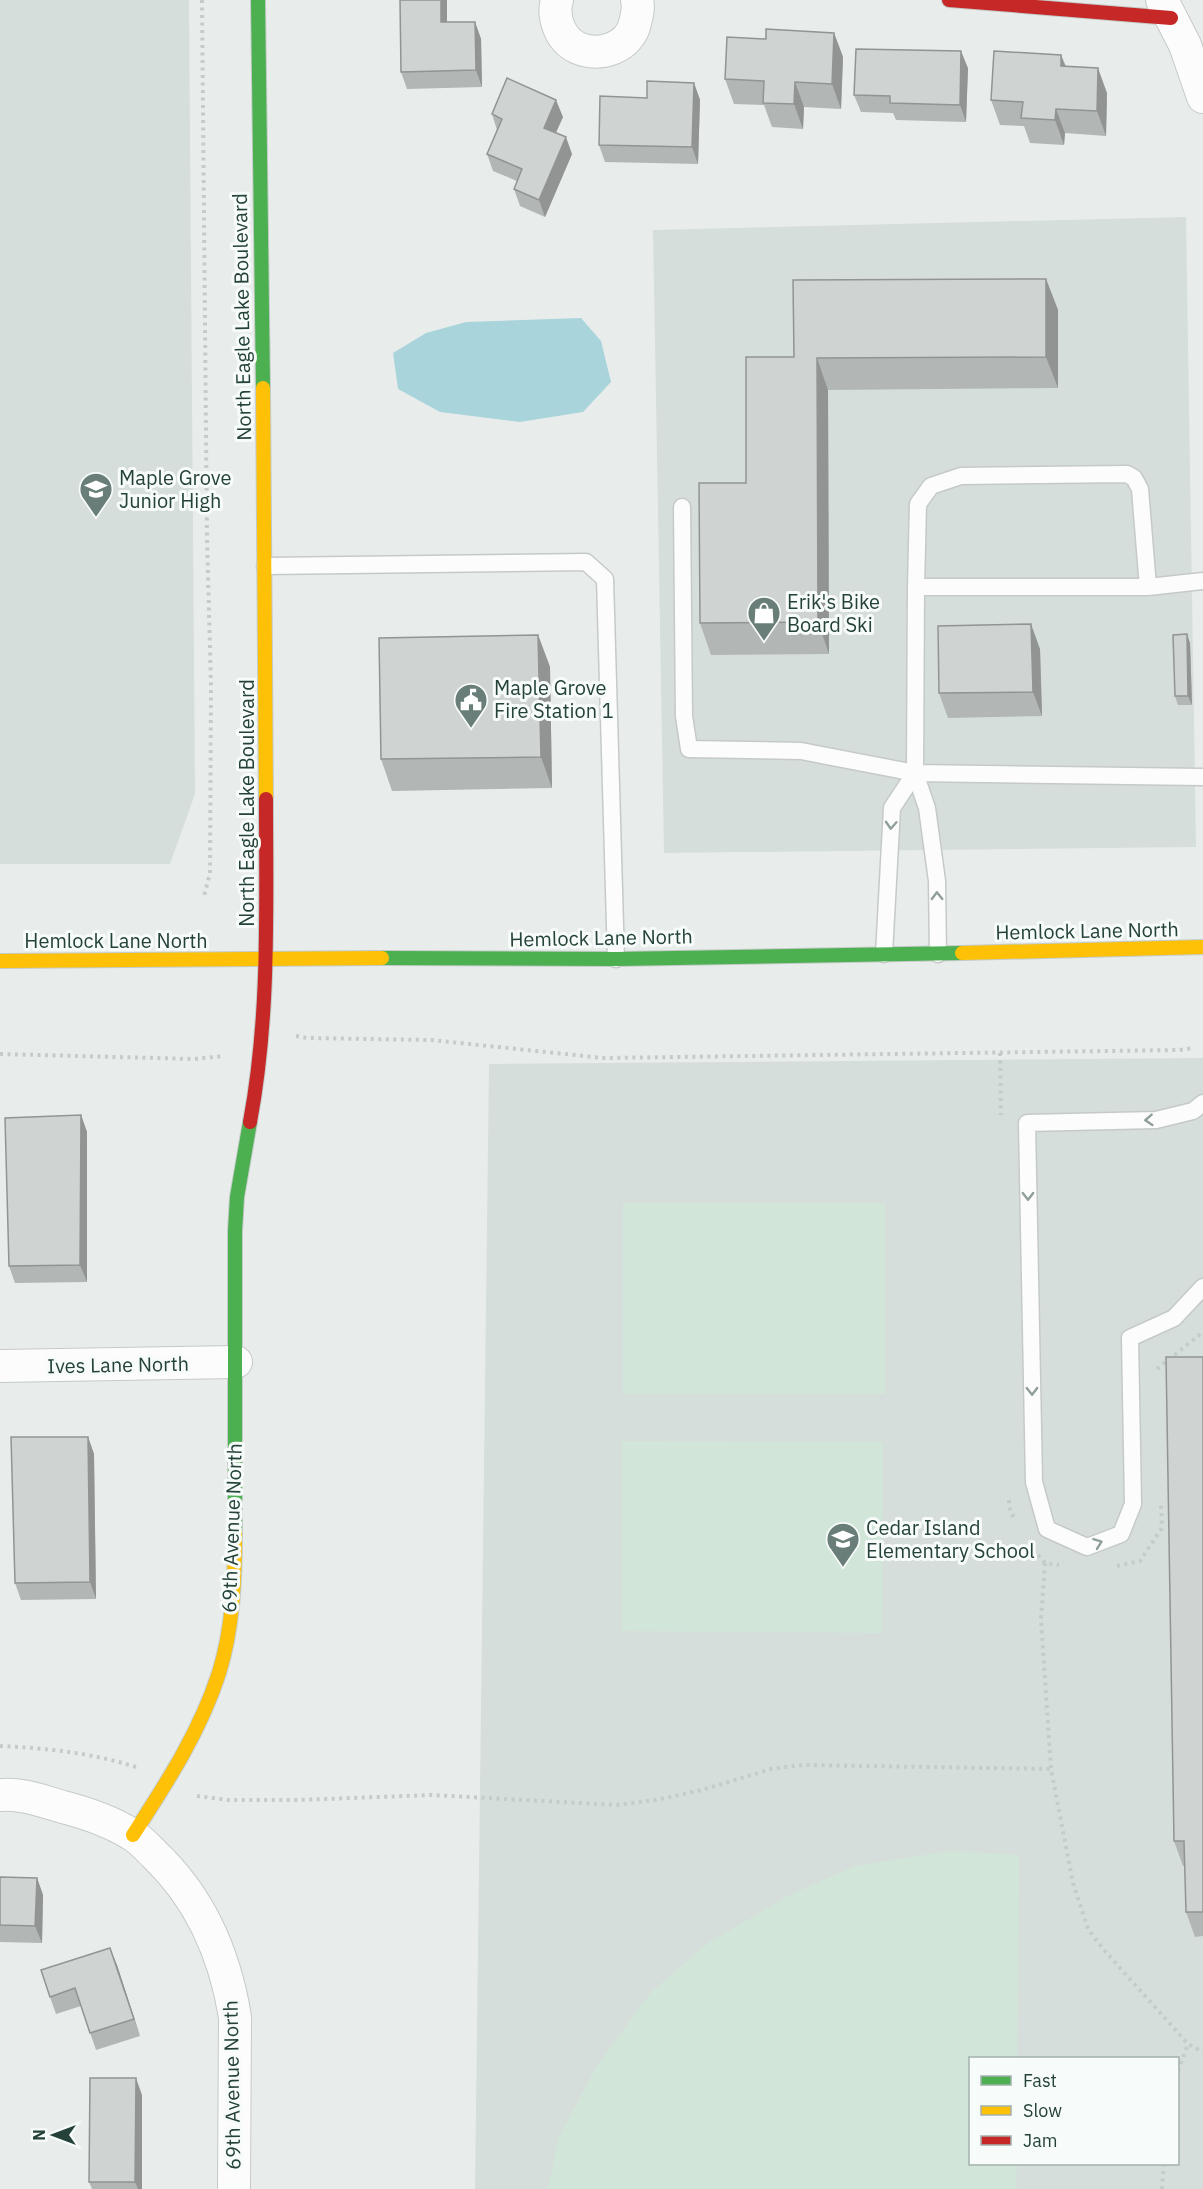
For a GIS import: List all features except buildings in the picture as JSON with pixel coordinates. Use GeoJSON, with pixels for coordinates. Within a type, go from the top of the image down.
{"type":"FeatureCollection","features":[{"type":"Feature","properties":{"kind":"street","name":"North Eagle Lake Boulevard"},"geometry":{"type":"LineString","coordinates":[[258,0],[265,566],[266,958]]}},
{"type":"Feature","properties":{"kind":"street"},"geometry":{"type":"LineString","coordinates":[[557,0],[554,10],[561,34],[578,48],[602,52],[619,46],[633,32],[639,6],[637,0]]}},
{"type":"Feature","properties":{"kind":"street"},"geometry":{"type":"LineString","coordinates":[[949,0],[1167,9],[1185,45],[1203,96]]}},
{"type":"Feature","properties":{"kind":"street","name":"Hemlock Lane North"},"geometry":{"type":"LineString","coordinates":[[0,961],[616,958],[938,954],[1203,947]]}},
{"type":"Feature","properties":{"kind":"street","name":"69th Avenue North"},"geometry":{"type":"LineString","coordinates":[[234,2189],[234,2017],[230,1991],[212,1934],[194,1901],[170,1870],[134,1835],[166,1784],[203,1716],[219,1671],[228,1632],[235,1576],[235,1231],[237,1197],[259,1074],[266,958]]}},
{"type":"Feature","properties":{"kind":"street","name":"Ives Lane North"},"geometry":{"type":"LineString","coordinates":[[0,1366],[236,1362]]}},
{"type":"Feature","properties":{"kind":"street"},"geometry":{"type":"LineString","coordinates":[[0,1795],[15,1794],[77,1811],[134,1835]]}},
{"type":"Feature","properties":{"kind":"lane"},"geometry":{"type":"LineString","coordinates":[[938,954],[937,881],[927,808],[915,773],[918,504],[931,486],[961,476],[1127,474],[1134,478],[1140,489],[1148,587]]}},
{"type":"Feature","properties":{"kind":"lane"},"geometry":{"type":"LineString","coordinates":[[682,507],[684,716],[689,749],[801,751],[915,773],[1203,777]]}},
{"type":"Feature","properties":{"kind":"lane"},"geometry":{"type":"LineString","coordinates":[[265,566],[586,562],[605,579],[616,958]]}},
{"type":"Feature","properties":{"kind":"lane"},"geometry":{"type":"LineString","coordinates":[[916,587],[1148,587],[1203,581]]}},
{"type":"Feature","properties":{"kind":"lane"},"geometry":{"type":"LineString","coordinates":[[884,954],[892,808],[915,773]]}},
{"type":"Feature","properties":{"kind":"lane"},"geometry":{"type":"LineString","coordinates":[[1203,1102],[1193,1111],[1156,1120],[1027,1124],[1034,1482],[1047,1529],[1087,1547],[1121,1534],[1133,1504],[1130,1338],[1174,1318],[1203,1287]]}},
{"type":"Feature","properties":{"kind":"path"},"geometry":{"type":"LineString","coordinates":[[202,0],[207,539],[211,686],[210,873],[204,896]]}},
{"type":"Feature","properties":{"kind":"path"},"geometry":{"type":"LineString","coordinates":[[296,1036],[431,1040],[603,1058],[1194,1048]]}},
{"type":"Feature","properties":{"kind":"path"},"geometry":{"type":"LineString","coordinates":[[1000,1053],[1001,1125]]}},
{"type":"Feature","properties":{"kind":"path"},"geometry":{"type":"LineString","coordinates":[[0,1054],[194,1059],[224,1056]]}},
{"type":"Feature","properties":{"kind":"path"},"geometry":{"type":"LineString","coordinates":[[1156,1370],[1203,1332]]}},
{"type":"Feature","properties":{"kind":"path"},"geometry":{"type":"LineString","coordinates":[[1009,1490],[1010,1511],[1018,1526]]}},
{"type":"Feature","properties":{"kind":"path"},"geometry":{"type":"LineString","coordinates":[[1108,1568],[1140,1560],[1162,1528],[1161,1494]]}},
{"type":"Feature","properties":{"kind":"path"},"geometry":{"type":"LineString","coordinates":[[1033,1548],[1045,1563],[1041,1619],[1051,1769],[1073,1883],[1088,1929],[1188,2044],[1203,2052]]}},
{"type":"Feature","properties":{"kind":"path"},"geometry":{"type":"LineString","coordinates":[[1045,1563],[1066,1566]]}},
{"type":"Feature","properties":{"kind":"path"},"geometry":{"type":"LineString","coordinates":[[0,1746],[54,1750],[112,1759],[139,1768],[166,1784],[203,1798],[228,1800],[337,1800],[432,1795],[617,1805],[656,1800],[702,1790],[771,1769],[803,1765],[1051,1769]]}},
{"type":"Feature","properties":{"kind":"path"},"geometry":{"type":"LineString","coordinates":[[1179,2067],[1188,2044]]}},
{"type":"Feature","properties":{"kind":"path"},"geometry":{"type":"LineString","coordinates":[[1162,2189],[1164,2165]]}},
{"type":"Feature","properties":{"kind":"shaded area","name":"Maple Grove Junior High"},"geometry":{"type":"Polygon","coordinates":[[[0,0],[189,0],[195,794],[170,864],[0,864],[0,0]]]}},
{"type":"Feature","properties":{"kind":"shaded area"},"geometry":{"type":"Polygon","coordinates":[[[1186,217],[1196,847],[664,853],[653,230],[1186,217]]]}},
{"type":"Feature","properties":{"kind":"shaded area","name":"Cedar Island Elementary School"},"geometry":{"type":"Polygon","coordinates":[[[1203,1058],[1203,2189],[475,2189],[489,1064],[1203,1058]]]}},
{"type":"Feature","properties":{"kind":"green space"},"geometry":{"type":"Polygon","coordinates":[[[623,1203],[885,1203],[885,1394],[623,1394],[623,1203]]]}},
{"type":"Feature","properties":{"kind":"green space"},"geometry":{"type":"Polygon","coordinates":[[[622,1441],[883,1442],[882,1633],[622,1631],[622,1441]]]}},
{"type":"Feature","properties":{"kind":"green space"},"geometry":{"type":"Polygon","coordinates":[[[950,1851],[1019,1855],[1017,2057],[969,2057],[969,2165],[1017,2165],[1016,2189],[548,2189],[558,2140],[596,2067],[652,1991],[710,1942],[788,1896],[855,1866],[950,1851]]]}},
{"type":"Feature","properties":{"kind":"water"},"geometry":{"type":"Polygon","coordinates":[[[581,318],[601,341],[611,382],[583,412],[520,422],[440,412],[398,389],[393,353],[426,333],[466,322],[581,318]]]}},
{"type":"Feature","properties":{"kind":"traffic: fast"},"geometry":{"type":"LineString","coordinates":[[258,0],[263,388]]}},
{"type":"Feature","properties":{"kind":"traffic: fast"},"geometry":{"type":"LineString","coordinates":[[382,958],[616,959],[962,953]]}},
{"type":"Feature","properties":{"kind":"traffic: fast"},"geometry":{"type":"LineString","coordinates":[[235,1532],[235,1231],[237,1197],[250,1122]]}},
{"type":"Feature","properties":{"kind":"traffic: slow"},"geometry":{"type":"LineString","coordinates":[[263,388],[266,799]]}},
{"type":"Feature","properties":{"kind":"traffic: slow"},"geometry":{"type":"LineString","coordinates":[[962,953],[1203,947]]}},
{"type":"Feature","properties":{"kind":"traffic: slow"},"geometry":{"type":"LineString","coordinates":[[0,961],[382,958]]}},
{"type":"Feature","properties":{"kind":"traffic: slow"},"geometry":{"type":"LineString","coordinates":[[133,1835],[192,1737],[219,1673],[224,1656],[232,1603],[235,1532]]}},
{"type":"Feature","properties":{"kind":"traffic: jam"},"geometry":{"type":"LineString","coordinates":[[949,0],[1171,18]]}},
{"type":"Feature","properties":{"kind":"traffic: jam"},"geometry":{"type":"LineString","coordinates":[[250,1122],[264,1001],[266,799]]}},
{"type":"Feature","properties":{"kind":"place","name":"Maple Grove Junior High"},"geometry":{"type":"Point","coordinates":[96,518]}},
{"type":"Feature","properties":{"kind":"place","name":"Erik's Bike Board Ski"},"geometry":{"type":"Point","coordinates":[764,642]}},
{"type":"Feature","properties":{"kind":"place","name":"Maple Grove Fire Station 1"},"geometry":{"type":"Point","coordinates":[471,729]}},
{"type":"Feature","properties":{"kind":"place","name":"Cedar Island Elementary School"},"geometry":{"type":"Point","coordinates":[843,1568]}}]}
